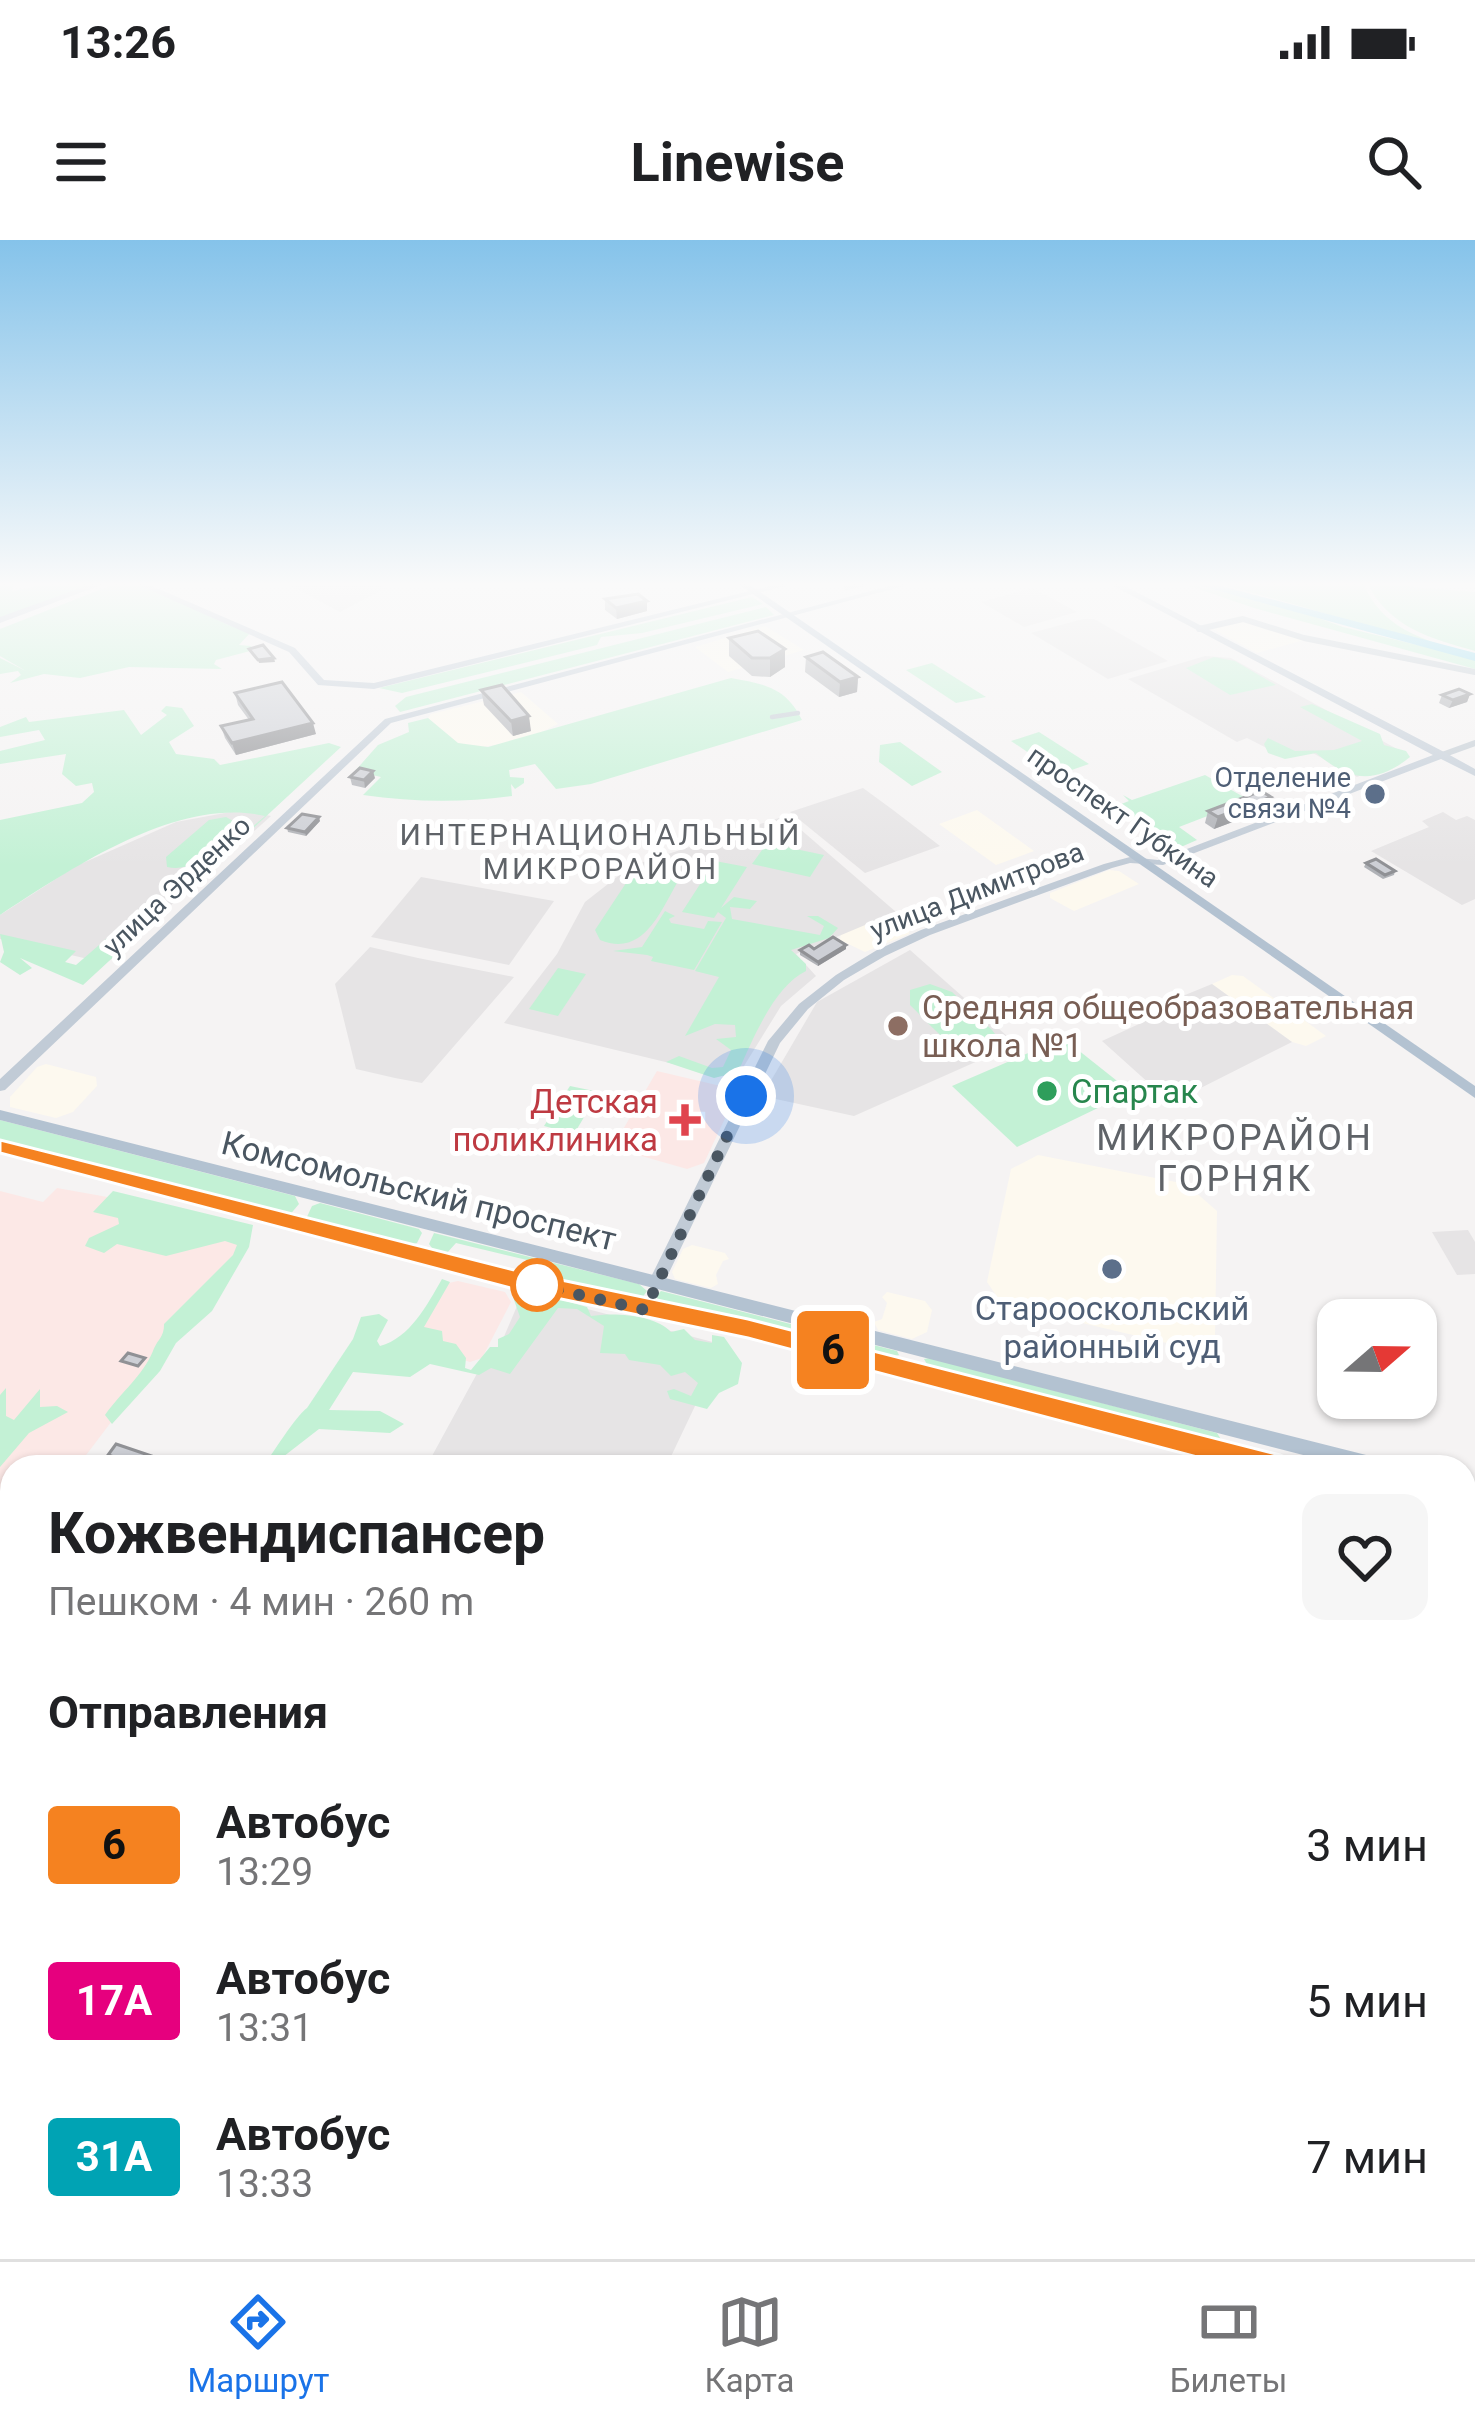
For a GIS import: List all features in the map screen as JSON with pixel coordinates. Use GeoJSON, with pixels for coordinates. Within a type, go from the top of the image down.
{"type":"FeatureCollection","features":[{"type":"Feature","properties":{"kind":"main road"},"geometry":{"type":"LineString","coordinates":[[316,677],[382,685],[413,677]]}},
{"type":"Feature","properties":{"kind":"main road","name":"улица Эрденко"},"geometry":{"type":"LineString","coordinates":[[0,1087],[388,721],[553,677]]}},
{"type":"Feature","properties":{"kind":"main road","name":"проспект Губкина"},"geometry":{"type":"LineString","coordinates":[[878,677],[1475,1093]]}},
{"type":"Feature","properties":{"kind":"main road"},"geometry":{"type":"LineString","coordinates":[[1292,677],[1475,773]]}},
{"type":"Feature","properties":{"kind":"main road","name":"улица Димитрова"},"geometry":{"type":"LineString","coordinates":[[656,1283],[758,1069],[788,1020],[814,994],[884,951],[1108,866],[1159,863],[1442,755]]}},
{"type":"Feature","properties":{"kind":"main road","name":"Комсомольский проспект"},"geometry":{"type":"LineString","coordinates":[[0,1115],[1334,1455]]}},
{"type":"Feature","properties":{"kind":"main road","name":"Комсомольский проспект"},"geometry":{"type":"LineString","coordinates":[[0,1147],[645,1310],[728,1324],[1237,1455]]}},
{"type":"Feature","properties":{"kind":"main road"},"geometry":{"type":"LineString","coordinates":[[294,1223],[312,1197]]}},
{"type":"Feature","properties":{"kind":"main road"},"geometry":{"type":"LineString","coordinates":[[415,1253],[430,1226]]}},
{"type":"Feature","properties":{"kind":"main road"},"geometry":{"type":"LineString","coordinates":[[645,1310],[656,1283]]}},
{"type":"Feature","properties":{"kind":"main road"},"geometry":{"type":"LineString","coordinates":[[909,1370],[917,1348]]}},
{"type":"Feature","properties":{"kind":"main road"},"geometry":{"type":"LineString","coordinates":[[1233,1454],[1238,1431]]}},
{"type":"Feature","properties":{"kind":"street"},"geometry":{"type":"LineString","coordinates":[[772,716],[798,712]]}},
{"type":"Feature","properties":{"kind":"street","name":"улица Димитрова"},"geometry":{"type":"LineString","coordinates":[[1442,755],[1475,743]]}},
{"type":"Feature","properties":{"kind":"shaded area"},"geometry":{"type":"Polygon","coordinates":[[[1266,677],[1408,755],[1357,777],[1309,751],[1286,758],[1247,738],[1237,742],[1128,679],[1266,677]]]}},
{"type":"Feature","properties":{"kind":"shaded area"},"geometry":{"type":"Polygon","coordinates":[[[521,692],[558,724],[525,740],[476,748],[458,743],[428,718],[431,714],[521,692]]]}},
{"type":"Feature","properties":{"kind":"shaded area"},"geometry":{"type":"Polygon","coordinates":[[[863,788],[940,846],[865,873],[790,812],[863,788]]]}},
{"type":"Feature","properties":{"kind":"shaded area"},"geometry":{"type":"Polygon","coordinates":[[[241,810],[271,816],[106,963],[0,939],[0,915],[76,866],[176,822],[241,810]]]}},
{"type":"Feature","properties":{"kind":"shaded area"},"geometry":{"type":"Polygon","coordinates":[[[977,810],[1034,851],[996,865],[939,824],[977,810]]]}},
{"type":"Feature","properties":{"kind":"shaded area"},"geometry":{"type":"Polygon","coordinates":[[[1443,812],[1456,820],[1467,816],[1475,820],[1475,899],[1462,905],[1371,851],[1429,827],[1422,821],[1443,812]]]}},
{"type":"Feature","properties":{"kind":"shaded area"},"geometry":{"type":"Polygon","coordinates":[[[785,816],[896,912],[796,954],[816,976],[781,1006],[736,1079],[504,1023],[557,954],[585,902],[631,866],[785,816]]]}},
{"type":"Feature","properties":{"kind":"shaded area"},"geometry":{"type":"Polygon","coordinates":[[[1109,870],[1139,884],[1074,911],[1050,898],[1050,893],[1109,870]]]}},
{"type":"Feature","properties":{"kind":"shaded area"},"geometry":{"type":"Polygon","coordinates":[[[421,877],[554,901],[509,965],[371,937],[421,877]]]}},
{"type":"Feature","properties":{"kind":"shaded area"},"geometry":{"type":"Polygon","coordinates":[[[896,912],[911,925],[909,934],[865,952],[840,940],[841,932],[896,912]]]}},
{"type":"Feature","properties":{"kind":"shaded area"},"geometry":{"type":"Polygon","coordinates":[[[370,947],[514,977],[422,1083],[395,1078],[356,1069],[335,984],[370,947]]]}},
{"type":"Feature","properties":{"kind":"shaded area","name":"Средняя общеобразовательная школа №1"},"geometry":{"type":"Polygon","coordinates":[[[910,950],[1016,1044],[854,1116],[762,1096],[817,1002],[910,950]]]}},
{"type":"Feature","properties":{"kind":"shaded area"},"geometry":{"type":"Polygon","coordinates":[[[1232,975],[1243,976],[1326,1036],[1306,1046],[1292,1042],[1212,984],[1232,975]]]}},
{"type":"Feature","properties":{"kind":"shaded area"},"geometry":{"type":"Polygon","coordinates":[[[1212,984],[1292,1042],[1171,1103],[1102,1041],[1163,1013],[1173,1006],[1168,1002],[1212,984]]]}},
{"type":"Feature","properties":{"kind":"shaded area"},"geometry":{"type":"Polygon","coordinates":[[[46,1064],[96,1077],[97,1086],[73,1112],[56,1118],[10,1107],[10,1097],[37,1067],[46,1064]]]}},
{"type":"Feature","properties":{"kind":"shaded area"},"geometry":{"type":"Polygon","coordinates":[[[657,1071],[725,1087],[735,1097],[704,1163],[687,1169],[624,1151],[618,1138],[657,1071]]]}},
{"type":"Feature","properties":{"kind":"shaded area"},"geometry":{"type":"Polygon","coordinates":[[[1038,1155],[1186,1184],[1217,1211],[1215,1338],[1196,1350],[1002,1304],[987,1282],[1011,1169],[1038,1155]]]}},
{"type":"Feature","properties":{"kind":"shaded area"},"geometry":{"type":"Polygon","coordinates":[[[57,1188],[169,1208],[250,1239],[86,1455],[0,1455],[0,1191],[43,1202],[57,1188]]]}},
{"type":"Feature","properties":{"kind":"shaded area"},"geometry":{"type":"Polygon","coordinates":[[[1468,1230],[1475,1242],[1475,1274],[1457,1275],[1432,1232],[1468,1230]]]}},
{"type":"Feature","properties":{"kind":"shaded area"},"geometry":{"type":"Polygon","coordinates":[[[692,1245],[725,1253],[729,1259],[723,1261],[716,1275],[718,1284],[711,1288],[675,1279],[672,1272],[683,1249],[692,1245]]]}},
{"type":"Feature","properties":{"kind":"shaded area"},"geometry":{"type":"Polygon","coordinates":[[[458,1281],[505,1292],[511,1302],[482,1358],[470,1362],[421,1347],[415,1334],[444,1284],[458,1281]]]}},
{"type":"Feature","properties":{"kind":"shaded area"},"geometry":{"type":"Polygon","coordinates":[[[523,1292],[724,1345],[672,1455],[433,1455],[480,1368],[497,1353],[523,1292]]]}},
{"type":"Feature","properties":{"kind":"shaded area"},"geometry":{"type":"Polygon","coordinates":[[[887,1292],[925,1301],[932,1310],[927,1332],[912,1339],[878,1330],[874,1322],[882,1319],[887,1303],[882,1297],[887,1292]]]}},
{"type":"Feature","properties":{"kind":"green space"},"geometry":{"type":"Polygon","coordinates":[[[423,677],[466,677],[402,693],[379,688],[423,677]]]}},
{"type":"Feature","properties":{"kind":"green space"},"geometry":{"type":"Polygon","coordinates":[[[485,677],[534,677],[400,712],[395,706],[406,697],[485,677]]]}},
{"type":"Feature","properties":{"kind":"green space"},"geometry":{"type":"Polygon","coordinates":[[[917,677],[955,677],[986,697],[956,703],[917,677]]]}},
{"type":"Feature","properties":{"kind":"green space"},"geometry":{"type":"Polygon","coordinates":[[[1201,677],[1263,677],[1276,685],[1230,695],[1201,677]]]}},
{"type":"Feature","properties":{"kind":"green space"},"geometry":{"type":"Polygon","coordinates":[[[731,678],[781,694],[802,720],[591,784],[556,789],[535,764],[509,770],[510,777],[524,778],[515,789],[511,784],[512,796],[437,801],[363,795],[381,777],[355,771],[378,745],[409,732],[408,723],[428,718],[458,743],[488,747],[731,678]]]}},
{"type":"Feature","properties":{"kind":"green space"},"geometry":{"type":"Polygon","coordinates":[[[1312,704],[1380,734],[1384,745],[1406,751],[1410,757],[1385,772],[1362,776],[1339,769],[1316,753],[1285,759],[1268,753],[1264,744],[1268,738],[1295,751],[1334,750],[1362,741],[1300,707],[1312,704]]]}},
{"type":"Feature","properties":{"kind":"green space"},"geometry":{"type":"Polygon","coordinates":[[[166,706],[182,708],[194,726],[169,742],[176,754],[214,759],[220,765],[329,743],[341,747],[180,896],[174,895],[265,816],[231,813],[161,826],[92,858],[0,915],[0,820],[82,803],[94,792],[92,783],[76,786],[62,774],[66,754],[0,764],[0,751],[45,740],[39,730],[0,737],[0,727],[26,717],[29,722],[124,710],[141,735],[167,715],[161,711],[166,706]]]}},
{"type":"Feature","properties":{"kind":"green space"},"geometry":{"type":"Polygon","coordinates":[[[1039,732],[1089,764],[1060,774],[1011,741],[1039,732]]]}},
{"type":"Feature","properties":{"kind":"green space"},"geometry":{"type":"Polygon","coordinates":[[[900,742],[942,772],[912,786],[879,762],[880,745],[900,742]]]}},
{"type":"Feature","properties":{"kind":"green space"},"geometry":{"type":"Polygon","coordinates":[[[1205,775],[1249,800],[1179,827],[1197,840],[1174,850],[1111,808],[1129,801],[1123,795],[1132,800],[1205,775]]]}},
{"type":"Feature","properties":{"kind":"green space"},"geometry":{"type":"Polygon","coordinates":[[[226,817],[236,827],[205,857],[188,866],[167,867],[166,857],[209,820],[226,817]]]}},
{"type":"Feature","properties":{"kind":"green space"},"geometry":{"type":"Polygon","coordinates":[[[767,843],[824,855],[810,877],[752,864],[767,843]]]}},
{"type":"Feature","properties":{"kind":"green space"},"geometry":{"type":"Polygon","coordinates":[[[715,861],[747,867],[721,908],[734,897],[757,901],[750,909],[730,907],[732,919],[820,935],[824,926],[807,916],[818,916],[838,928],[829,938],[791,950],[806,964],[806,971],[774,1001],[738,1072],[714,1078],[666,1062],[679,1056],[712,1068],[723,1067],[731,1050],[716,1039],[736,1037],[735,1025],[715,1024],[685,1036],[719,977],[695,971],[726,918],[718,912],[714,918],[682,912],[715,861]]]}},
{"type":"Feature","properties":{"kind":"green space"},"geometry":{"type":"Polygon","coordinates":[[[654,869],[671,874],[677,883],[656,920],[627,943],[600,940],[595,930],[630,877],[654,869]]]}},
{"type":"Feature","properties":{"kind":"green space"},"geometry":{"type":"Polygon","coordinates":[[[665,911],[675,916],[669,919],[671,923],[704,929],[708,921],[722,922],[694,970],[651,961],[653,957],[647,955],[613,951],[642,947],[665,911]]]}},
{"type":"Feature","properties":{"kind":"green space"},"geometry":{"type":"Polygon","coordinates":[[[113,933],[134,938],[83,985],[20,958],[32,968],[20,975],[0,962],[4,952],[0,934],[76,951],[65,962],[76,965],[113,933]]]}},
{"type":"Feature","properties":{"kind":"green space"},"geometry":{"type":"Polygon","coordinates":[[[558,968],[586,974],[558,1016],[529,1009],[558,968]]]}},
{"type":"Feature","properties":{"kind":"green space"},"geometry":{"type":"Polygon","coordinates":[[[930,984],[952,992],[992,1030],[998,1038],[995,1045],[970,1050],[938,1033],[910,1005],[910,990],[930,984]]]}},
{"type":"Feature","properties":{"kind":"green space"},"geometry":{"type":"Polygon","coordinates":[[[1063,1038],[1131,1092],[1017,1147],[952,1086],[1063,1038]]]}},
{"type":"Feature","properties":{"kind":"green space"},"geometry":{"type":"Polygon","coordinates":[[[570,1086],[599,1092],[574,1134],[544,1126],[570,1086]]]}},
{"type":"Feature","properties":{"kind":"green space"},"geometry":{"type":"Polygon","coordinates":[[[0,1120],[295,1196],[299,1204],[288,1217],[0,1140],[0,1120]]]}},
{"type":"Feature","properties":{"kind":"green space"},"geometry":{"type":"Polygon","coordinates":[[[113,1191],[253,1225],[249,1247],[212,1311],[176,1343],[160,1371],[112,1424],[105,1415],[143,1369],[164,1324],[233,1255],[237,1245],[225,1241],[166,1256],[117,1244],[104,1253],[85,1246],[89,1238],[119,1224],[118,1218],[93,1212],[113,1191]]]}},
{"type":"Feature","properties":{"kind":"green space"},"geometry":{"type":"Polygon","coordinates":[[[320,1203],[422,1233],[417,1243],[407,1246],[306,1219],[312,1206],[320,1203]]]}},
{"type":"Feature","properties":{"kind":"green space"},"geometry":{"type":"Polygon","coordinates":[[[434,1233],[639,1284],[647,1291],[642,1298],[625,1301],[529,1275],[524,1270],[527,1260],[456,1243],[446,1254],[435,1252],[429,1244],[434,1233]]]}},
{"type":"Feature","properties":{"kind":"green space"},"geometry":{"type":"Polygon","coordinates":[[[442,1279],[450,1282],[424,1327],[442,1331],[443,1341],[456,1344],[466,1358],[465,1368],[471,1370],[490,1347],[498,1347],[498,1339],[509,1334],[520,1317],[513,1297],[523,1289],[587,1307],[591,1316],[645,1318],[671,1332],[684,1329],[695,1340],[712,1343],[712,1335],[724,1337],[742,1363],[738,1384],[719,1393],[707,1409],[670,1399],[667,1391],[691,1396],[698,1383],[685,1372],[671,1376],[660,1365],[629,1360],[625,1354],[600,1353],[604,1326],[577,1309],[558,1308],[510,1374],[491,1368],[479,1375],[430,1364],[410,1377],[353,1372],[329,1410],[380,1411],[404,1424],[390,1433],[319,1429],[285,1455],[271,1455],[353,1339],[361,1317],[379,1314],[388,1320],[377,1341],[380,1346],[400,1336],[417,1319],[442,1279]]]}},
{"type":"Feature","properties":{"kind":"green space"},"geometry":{"type":"Polygon","coordinates":[[[661,1291],[899,1355],[660,1304],[656,1296],[661,1291]]]}},
{"type":"Feature","properties":{"kind":"green space"},"geometry":{"type":"Polygon","coordinates":[[[924,1359],[1217,1433],[1222,1441],[928,1366],[924,1359]]]}},
{"type":"Feature","properties":{"kind":"green space"},"geometry":{"type":"Polygon","coordinates":[[[6,1388],[6,1416],[14,1420],[40,1389],[40,1407],[57,1406],[68,1412],[29,1433],[10,1455],[0,1455],[0,1395],[6,1388]]]}},
{"type":"Feature","properties":{"kind":"building"},"geometry":{"type":"Polygon","coordinates":[[[282,682],[313,723],[232,743],[221,726],[253,719],[235,693],[282,682]]]}},
{"type":"Feature","properties":{"kind":"building"},"geometry":{"type":"Polygon","coordinates":[[[502,685],[529,716],[511,721],[481,690],[502,685]]]}},
{"type":"Feature","properties":{"kind":"building"},"geometry":{"type":"Polygon","coordinates":[[[1459,689],[1470,694],[1453,700],[1442,695],[1459,689]]]}},
{"type":"Feature","properties":{"kind":"building"},"geometry":{"type":"Polygon","coordinates":[[[360,768],[373,771],[364,780],[350,777],[360,768]]]}},
{"type":"Feature","properties":{"kind":"building"},"geometry":{"type":"Polygon","coordinates":[[[1261,791],[1271,797],[1218,817],[1208,811],[1261,791]]]}},
{"type":"Feature","properties":{"kind":"building"},"geometry":{"type":"Polygon","coordinates":[[[302,814],[319,817],[305,832],[287,828],[302,814]]]}},
{"type":"Feature","properties":{"kind":"building"},"geometry":{"type":"Polygon","coordinates":[[[1376,859],[1395,871],[1385,875],[1366,863],[1376,859]]]}},
{"type":"Feature","properties":{"kind":"building"},"geometry":{"type":"Polygon","coordinates":[[[833,937],[846,945],[818,962],[800,950],[809,945],[814,949],[833,937]]]}},
{"type":"Feature","properties":{"kind":"building"},"geometry":{"type":"Polygon","coordinates":[[[128,1353],[145,1358],[138,1366],[121,1361],[128,1353]]]}},
{"type":"Feature","properties":{"kind":"building"},"geometry":{"type":"Polygon","coordinates":[[[116,1444],[149,1455],[108,1455],[116,1444]]]}},
{"type":"Feature","properties":{"kind":"bus line","name":"6"},"geometry":{"type":"LineString","coordinates":[[0,1147],[518,1280],[748,1328],[1237,1455]]}},
{"type":"Feature","properties":{"kind":"place","name":"Отделение связи №4"},"geometry":{"type":"Point","coordinates":[1375,794]}},
{"type":"Feature","properties":{"kind":"place","name":"Средняя общеобразовательная школа №1"},"geometry":{"type":"Point","coordinates":[898,1026]}},
{"type":"Feature","properties":{"kind":"place","name":"Спартак"},"geometry":{"type":"Point","coordinates":[1047,1091]}},
{"type":"Feature","properties":{"kind":"place","name":"Детская поликлиника"},"geometry":{"type":"Point","coordinates":[685,1120]}},
{"type":"Feature","properties":{"kind":"place","name":"Старооскольский районный суд"},"geometry":{"type":"Point","coordinates":[1112,1269]}},
{"type":"Feature","properties":{"kind":"district","name":"ИНТЕРНАЦИОНАЛЬНЫЙ МИКРОРАЙОН"},"geometry":{"type":"Point","coordinates":[601,851]}},
{"type":"Feature","properties":{"kind":"district","name":"МИКРОРАЙОН ГОРНЯК"},"geometry":{"type":"Point","coordinates":[1235,1158]}},
{"type":"Feature","properties":{"kind":"route"},"geometry":{"type":"LineString","coordinates":[[537,1285],[645,1310],[746,1096]]}}]}
